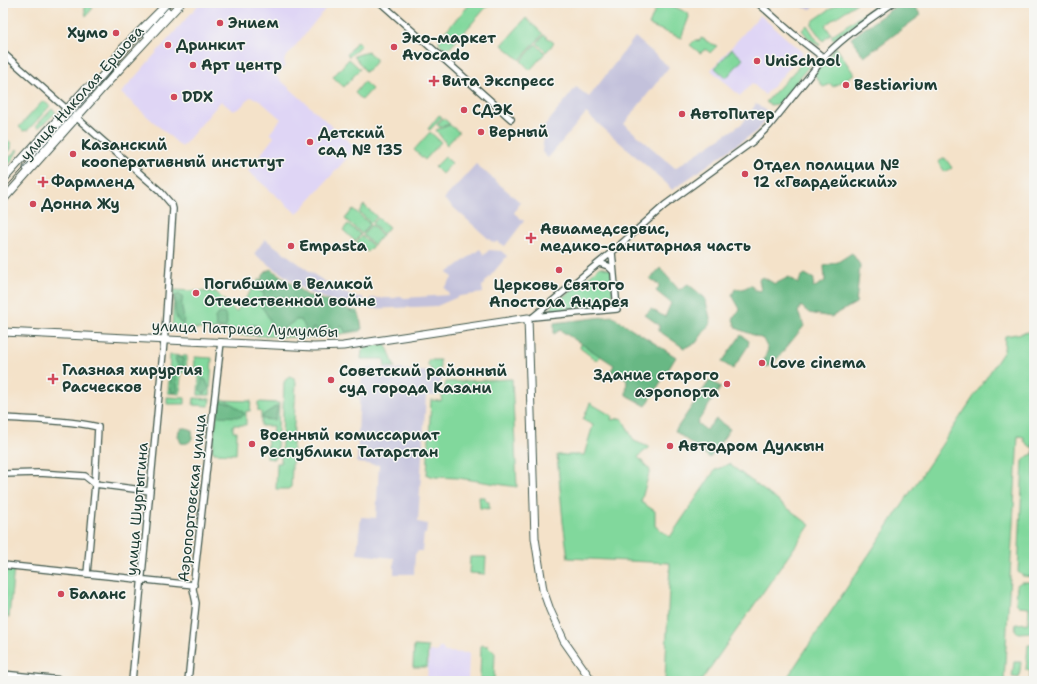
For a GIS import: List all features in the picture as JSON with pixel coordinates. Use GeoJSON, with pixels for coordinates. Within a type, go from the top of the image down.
{"type":"FeatureCollection","features":[{"type":"Feature","properties":{"kind":"main road","name":"улица Николая Ершова"},"geometry":{"type":"LineString","coordinates":[[3,200],[123,48],[162,3]]}},
{"type":"Feature","properties":{"kind":"main road"},"geometry":{"type":"LineString","coordinates":[[123,48],[168,3]]}},
{"type":"Feature","properties":{"kind":"main road"},"geometry":{"type":"LineString","coordinates":[[117,72],[172,3]]}},
{"type":"Feature","properties":{"kind":"main road","name":"улица Николая Ершова"},"geometry":{"type":"LineString","coordinates":[[3,180],[36,143],[117,72],[181,3]]}},
{"type":"Feature","properties":{"kind":"main road"},"geometry":{"type":"LineString","coordinates":[[531,318],[535,538],[543,590],[564,642],[592,681]]}},
{"type":"Feature","properties":{"kind":"main road","name":"улица Патриса Лумумбы"},"geometry":{"type":"LineString","coordinates":[[3,332],[314,347],[343,346],[531,318]]}},
{"type":"Feature","properties":{"kind":"street"},"geometry":{"type":"LineString","coordinates":[[381,3],[511,119]]}},
{"type":"Feature","properties":{"kind":"street"},"geometry":{"type":"LineString","coordinates":[[758,3],[793,34],[824,58]]}},
{"type":"Feature","properties":{"kind":"street"},"geometry":{"type":"LineString","coordinates":[[531,318],[612,252],[665,205],[752,142],[769,126],[836,44],[894,3]]}},
{"type":"Feature","properties":{"kind":"street"},"geometry":{"type":"LineString","coordinates":[[3,52],[72,113]]}},
{"type":"Feature","properties":{"kind":"street","name":"улица Шуртыгина"},"geometry":{"type":"LineString","coordinates":[[72,113],[160,191],[172,205],[173,215],[164,339],[132,681]]}},
{"type":"Feature","properties":{"kind":"street","name":"улица Патриса Лумумбы"},"geometry":{"type":"LineString","coordinates":[[531,318],[617,309],[612,252]]}},
{"type":"Feature","properties":{"kind":"street"},"geometry":{"type":"LineString","coordinates":[[598,263],[608,266],[614,271]]}},
{"type":"Feature","properties":{"kind":"street","name":"Аэропортовская улица"},"geometry":{"type":"LineString","coordinates":[[188,681],[196,603],[193,590],[221,342]]}},
{"type":"Feature","properties":{"kind":"street"},"geometry":{"type":"LineString","coordinates":[[3,418],[79,423],[98,427],[95,484],[87,574]]}},
{"type":"Feature","properties":{"kind":"street"},"geometry":{"type":"LineString","coordinates":[[3,474],[39,473],[85,476],[95,484],[150,491]]}},
{"type":"Feature","properties":{"kind":"street"},"geometry":{"type":"LineString","coordinates":[[3,565],[194,585]]}},
{"type":"Feature","properties":{"kind":"street"},"geometry":{"type":"LineString","coordinates":[[3,674],[71,681]]}},
{"type":"Feature","properties":{"kind":"shaded area"},"geometry":{"type":"Polygon","coordinates":[[[200,3],[330,3],[284,60],[285,66],[276,76],[356,148],[297,214],[248,171],[274,137],[270,133],[281,119],[258,99],[250,97],[240,108],[233,111],[221,101],[182,147],[121,93],[200,3]]]}},
{"type":"Feature","properties":{"kind":"shaded area"},"geometry":{"type":"Polygon","coordinates":[[[801,3],[819,3],[811,9],[804,8],[801,3]]]}},
{"type":"Feature","properties":{"kind":"shaded area","name":"UniSchool"},"geometry":{"type":"Polygon","coordinates":[[[760,15],[803,53],[765,95],[752,83],[740,96],[711,70],[760,15]]]}},
{"type":"Feature","properties":{"kind":"shaded area"},"geometry":{"type":"Polygon","coordinates":[[[635,37],[669,67],[624,124],[675,168],[743,123],[756,104],[770,113],[758,130],[672,190],[666,183],[586,113],[548,158],[542,152],[544,137],[542,136],[541,131],[576,87],[589,97],[635,37]]]}},
{"type":"Feature","properties":{"kind":"shaded area"},"geometry":{"type":"Polygon","coordinates":[[[476,164],[520,202],[514,213],[524,221],[505,246],[497,241],[495,243],[491,241],[444,199],[476,164]]]}},
{"type":"Feature","properties":{"kind":"shaded area"},"geometry":{"type":"Polygon","coordinates":[[[265,239],[316,276],[352,297],[363,297],[363,304],[344,304],[309,293],[254,254],[265,239]]]}},
{"type":"Feature","properties":{"kind":"shaded area"},"geometry":{"type":"Polygon","coordinates":[[[480,249],[484,255],[489,250],[501,251],[507,256],[482,286],[483,293],[460,296],[437,306],[370,309],[370,298],[395,298],[401,296],[404,298],[449,295],[444,288],[453,277],[447,273],[480,249]]]}},
{"type":"Feature","properties":{"kind":"shaded area"},"geometry":{"type":"Polygon","coordinates":[[[375,367],[376,370],[387,368],[442,373],[443,376],[435,396],[426,395],[418,522],[427,524],[422,551],[418,551],[415,554],[414,574],[394,574],[394,558],[357,554],[361,517],[376,518],[379,465],[357,463],[362,369],[375,367]]]}},
{"type":"Feature","properties":{"kind":"shaded area"},"geometry":{"type":"Polygon","coordinates":[[[439,648],[442,648],[445,652],[469,653],[468,681],[427,681],[429,651],[437,652],[439,648]]]}},
{"type":"Feature","properties":{"kind":"green space"},"geometry":{"type":"Polygon","coordinates":[[[86,3],[93,8],[86,16],[84,5],[86,3]]]}},
{"type":"Feature","properties":{"kind":"green space"},"geometry":{"type":"Polygon","coordinates":[[[471,3],[490,3],[451,47],[446,48],[440,45],[440,37],[471,3]]]}},
{"type":"Feature","properties":{"kind":"green space"},"geometry":{"type":"Polygon","coordinates":[[[658,3],[666,3],[688,13],[689,17],[681,38],[649,25],[658,3]]]}},
{"type":"Feature","properties":{"kind":"green space"},"geometry":{"type":"Polygon","coordinates":[[[839,3],[857,3],[825,25],[831,34],[823,41],[812,26],[812,23],[814,20],[839,3]]]}},
{"type":"Feature","properties":{"kind":"green space"},"geometry":{"type":"Polygon","coordinates":[[[880,3],[887,3],[833,40],[832,39],[832,35],[880,3]]]}},
{"type":"Feature","properties":{"kind":"green space"},"geometry":{"type":"Polygon","coordinates":[[[900,3],[912,3],[921,15],[864,57],[851,38],[900,3]]]}},
{"type":"Feature","properties":{"kind":"green space"},"geometry":{"type":"Polygon","coordinates":[[[526,18],[543,34],[520,60],[502,45],[526,18]]]}},
{"type":"Feature","properties":{"kind":"green space"},"geometry":{"type":"Polygon","coordinates":[[[807,25],[820,45],[819,46],[808,38],[802,30],[807,25]]]}},
{"type":"Feature","properties":{"kind":"green space"},"geometry":{"type":"Polygon","coordinates":[[[544,35],[554,43],[546,52],[537,43],[544,35]]]}},
{"type":"Feature","properties":{"kind":"green space"},"geometry":{"type":"Polygon","coordinates":[[[701,38],[717,46],[710,53],[706,49],[700,53],[690,45],[695,40],[700,41],[701,38]]]}},
{"type":"Feature","properties":{"kind":"green space"},"geometry":{"type":"Polygon","coordinates":[[[357,41],[361,45],[349,57],[347,55],[357,41]]]}},
{"type":"Feature","properties":{"kind":"green space"},"geometry":{"type":"Polygon","coordinates":[[[536,44],[545,53],[530,70],[521,61],[536,44]]]}},
{"type":"Feature","properties":{"kind":"green space"},"geometry":{"type":"Polygon","coordinates":[[[836,47],[854,74],[833,87],[831,84],[823,87],[814,74],[836,47]]]}},
{"type":"Feature","properties":{"kind":"green space"},"geometry":{"type":"Polygon","coordinates":[[[732,49],[743,59],[726,78],[715,68],[732,49]]]}},
{"type":"Feature","properties":{"kind":"green space"},"geometry":{"type":"Polygon","coordinates":[[[368,52],[377,60],[366,72],[354,56],[368,52]]]}},
{"type":"Feature","properties":{"kind":"green space"},"geometry":{"type":"Polygon","coordinates":[[[349,59],[360,69],[344,87],[333,77],[349,59]]]}},
{"type":"Feature","properties":{"kind":"green space"},"geometry":{"type":"Polygon","coordinates":[[[804,61],[809,66],[779,104],[770,105],[766,102],[804,61]]]}},
{"type":"Feature","properties":{"kind":"green space"},"geometry":{"type":"Polygon","coordinates":[[[364,82],[372,89],[362,100],[355,93],[364,82]]]}},
{"type":"Feature","properties":{"kind":"green space"},"geometry":{"type":"Polygon","coordinates":[[[43,101],[50,106],[28,130],[23,131],[19,127],[43,101]]]}},
{"type":"Feature","properties":{"kind":"green space"},"geometry":{"type":"Polygon","coordinates":[[[52,109],[56,112],[38,128],[36,126],[52,109]]]}},
{"type":"Feature","properties":{"kind":"green space"},"geometry":{"type":"Polygon","coordinates":[[[439,115],[442,117],[430,130],[428,129],[439,115]]]}},
{"type":"Feature","properties":{"kind":"green space"},"geometry":{"type":"Polygon","coordinates":[[[443,118],[450,124],[440,127],[437,125],[443,118]]]}},
{"type":"Feature","properties":{"kind":"green space"},"geometry":{"type":"Polygon","coordinates":[[[450,125],[459,132],[447,145],[436,130],[450,125]]]}},
{"type":"Feature","properties":{"kind":"green space"},"geometry":{"type":"Polygon","coordinates":[[[430,132],[441,142],[425,160],[414,150],[430,132]]]}},
{"type":"Feature","properties":{"kind":"green space"},"geometry":{"type":"Polygon","coordinates":[[[7,140],[11,143],[11,149],[3,159],[3,144],[7,140]]]}},
{"type":"Feature","properties":{"kind":"green space"},"geometry":{"type":"Polygon","coordinates":[[[17,149],[18,150],[11,162],[3,171],[3,164],[17,149]]]}},
{"type":"Feature","properties":{"kind":"green space"},"geometry":{"type":"Polygon","coordinates":[[[445,157],[452,163],[442,174],[435,167],[445,157]]]}},
{"type":"Feature","properties":{"kind":"green space"},"geometry":{"type":"Polygon","coordinates":[[[945,158],[952,168],[945,172],[938,162],[945,158]]]}},
{"type":"Feature","properties":{"kind":"green space"},"geometry":{"type":"Polygon","coordinates":[[[364,205],[377,217],[371,223],[359,212],[364,205]]]}},
{"type":"Feature","properties":{"kind":"green space"},"geometry":{"type":"Polygon","coordinates":[[[353,209],[370,224],[362,234],[345,219],[353,209]]]}},
{"type":"Feature","properties":{"kind":"green space"},"geometry":{"type":"Polygon","coordinates":[[[378,218],[389,227],[383,234],[372,224],[378,218]]]}},
{"type":"Feature","properties":{"kind":"green space"},"geometry":{"type":"Polygon","coordinates":[[[348,224],[361,235],[355,241],[343,230],[348,224]]]}},
{"type":"Feature","properties":{"kind":"green space"},"geometry":{"type":"Polygon","coordinates":[[[371,225],[382,235],[374,245],[363,235],[371,225]]]}},
{"type":"Feature","properties":{"kind":"green space"},"geometry":{"type":"Polygon","coordinates":[[[362,236],[373,246],[367,252],[356,242],[362,236]]]}},
{"type":"Feature","properties":{"kind":"green space"},"geometry":{"type":"Polygon","coordinates":[[[852,253],[860,265],[856,303],[831,317],[809,313],[801,306],[798,312],[804,326],[772,365],[766,367],[764,360],[768,349],[763,339],[736,328],[733,319],[740,309],[732,295],[735,289],[743,289],[751,285],[755,290],[761,291],[759,279],[763,277],[775,284],[789,277],[798,284],[801,277],[805,274],[814,279],[813,288],[825,281],[824,266],[838,262],[852,253]]]}},
{"type":"Feature","properties":{"kind":"green space"},"geometry":{"type":"Polygon","coordinates":[[[600,267],[611,270],[613,301],[609,304],[551,311],[552,306],[600,267]]]}},
{"type":"Feature","properties":{"kind":"green space"},"geometry":{"type":"Polygon","coordinates":[[[660,268],[679,290],[688,284],[705,298],[711,322],[696,343],[684,348],[659,331],[659,325],[645,315],[651,309],[665,317],[671,303],[656,291],[659,287],[658,284],[650,279],[660,268]]]}},
{"type":"Feature","properties":{"kind":"green space"},"geometry":{"type":"Polygon","coordinates":[[[271,269],[307,295],[335,303],[339,307],[346,308],[359,314],[362,329],[345,332],[343,327],[340,326],[339,332],[335,333],[330,326],[327,328],[326,332],[320,333],[315,327],[312,329],[311,333],[308,334],[302,322],[300,320],[296,320],[280,331],[275,330],[261,306],[264,293],[260,291],[259,288],[264,274],[271,269]]]}},
{"type":"Feature","properties":{"kind":"green space"},"geometry":{"type":"Polygon","coordinates":[[[259,279],[319,307],[358,311],[361,331],[314,338],[233,335],[232,330],[172,328],[174,290],[216,292],[236,312],[259,279]]]}},
{"type":"Feature","properties":{"kind":"green space"},"geometry":{"type":"Polygon","coordinates":[[[179,294],[183,298],[183,325],[178,320],[175,312],[175,296],[179,294]]]}},
{"type":"Feature","properties":{"kind":"green space"},"geometry":{"type":"Polygon","coordinates":[[[220,313],[225,314],[227,322],[224,329],[216,327],[215,317],[220,313]]]}},
{"type":"Feature","properties":{"kind":"green space"},"geometry":{"type":"Polygon","coordinates":[[[612,316],[676,357],[646,406],[626,395],[627,380],[611,371],[614,365],[560,330],[554,334],[554,323],[612,316]]]}},
{"type":"Feature","properties":{"kind":"green space"},"geometry":{"type":"Polygon","coordinates":[[[251,325],[256,325],[260,330],[258,335],[252,334],[249,328],[251,325]]]}},
{"type":"Feature","properties":{"kind":"green space"},"geometry":{"type":"Polygon","coordinates":[[[1034,331],[1034,410],[1032,448],[1024,441],[1024,437],[1018,436],[1004,681],[785,681],[1004,351],[1005,336],[1034,331]]]}},
{"type":"Feature","properties":{"kind":"green space"},"geometry":{"type":"Polygon","coordinates":[[[741,335],[749,341],[748,346],[733,369],[722,362],[741,335]]]}},
{"type":"Feature","properties":{"kind":"green space"},"geometry":{"type":"Polygon","coordinates":[[[582,338],[611,339],[597,361],[580,348],[582,338]]]}},
{"type":"Feature","properties":{"kind":"green space"},"geometry":{"type":"Polygon","coordinates":[[[384,344],[388,349],[395,367],[385,367],[384,359],[361,359],[362,350],[366,347],[384,344]]]}},
{"type":"Feature","properties":{"kind":"green space"},"geometry":{"type":"Polygon","coordinates":[[[170,355],[187,356],[186,372],[181,372],[180,394],[168,393],[170,355]]]}},
{"type":"Feature","properties":{"kind":"green space"},"geometry":{"type":"Polygon","coordinates":[[[176,357],[184,358],[183,369],[178,365],[175,359],[176,357]]]}},
{"type":"Feature","properties":{"kind":"green space"},"geometry":{"type":"Polygon","coordinates":[[[195,357],[212,358],[210,395],[198,395],[199,373],[194,373],[195,357]]]}},
{"type":"Feature","properties":{"kind":"green space"},"geometry":{"type":"Polygon","coordinates":[[[428,360],[440,360],[440,373],[432,372],[428,366],[428,360]]]}},
{"type":"Feature","properties":{"kind":"green space"},"geometry":{"type":"Polygon","coordinates":[[[171,372],[176,375],[177,392],[171,392],[171,372]]]}},
{"type":"Feature","properties":{"kind":"green space"},"geometry":{"type":"Polygon","coordinates":[[[289,376],[294,378],[296,382],[291,487],[288,489],[276,489],[277,463],[281,463],[284,382],[289,376]]]}},
{"type":"Feature","properties":{"kind":"green space"},"geometry":{"type":"Polygon","coordinates":[[[202,378],[206,380],[209,388],[206,393],[203,393],[200,390],[202,378]]]}},
{"type":"Feature","properties":{"kind":"green space"},"geometry":{"type":"Polygon","coordinates":[[[512,379],[517,487],[427,475],[431,400],[441,401],[446,382],[512,379]]]}},
{"type":"Feature","properties":{"kind":"green space"},"geometry":{"type":"Polygon","coordinates":[[[710,380],[721,387],[697,423],[706,430],[716,419],[730,429],[710,458],[675,431],[710,380]]]}},
{"type":"Feature","properties":{"kind":"green space"},"geometry":{"type":"Polygon","coordinates":[[[167,397],[185,398],[185,404],[167,404],[167,397]]]}},
{"type":"Feature","properties":{"kind":"green space"},"geometry":{"type":"Polygon","coordinates":[[[194,398],[210,399],[209,406],[193,405],[194,398]]]}},
{"type":"Feature","properties":{"kind":"green space"},"geometry":{"type":"Polygon","coordinates":[[[219,400],[251,401],[250,411],[246,411],[246,425],[233,425],[233,432],[237,432],[236,454],[214,453],[212,450],[219,400]]]}},
{"type":"Feature","properties":{"kind":"green space"},"geometry":{"type":"Polygon","coordinates":[[[220,402],[231,403],[244,413],[244,415],[240,417],[219,416],[220,402]]]}},
{"type":"Feature","properties":{"kind":"green space"},"geometry":{"type":"Polygon","coordinates":[[[258,402],[279,403],[277,456],[273,459],[267,458],[268,434],[272,434],[273,426],[261,426],[261,412],[258,411],[258,402]]]}},
{"type":"Feature","properties":{"kind":"green space"},"geometry":{"type":"Polygon","coordinates":[[[590,403],[612,416],[611,420],[622,418],[634,441],[649,447],[638,457],[650,470],[641,502],[655,511],[655,526],[670,537],[715,470],[729,464],[810,525],[701,681],[665,681],[670,563],[568,558],[557,455],[584,455],[593,425],[583,420],[590,403]]]}},
{"type":"Feature","properties":{"kind":"green space"},"geometry":{"type":"Polygon","coordinates":[[[277,406],[275,420],[262,419],[263,415],[277,406]]]}},
{"type":"Feature","properties":{"kind":"green space"},"geometry":{"type":"Polygon","coordinates":[[[182,428],[187,428],[192,431],[192,439],[189,442],[181,443],[178,436],[179,430],[182,428]]]}},
{"type":"Feature","properties":{"kind":"green space"},"geometry":{"type":"Polygon","coordinates":[[[1034,437],[1034,577],[1023,576],[1018,572],[1023,461],[1028,456],[1033,454],[1034,437]]]}},
{"type":"Feature","properties":{"kind":"green space"},"geometry":{"type":"Polygon","coordinates":[[[479,497],[485,497],[486,501],[489,502],[489,509],[480,508],[479,497]]]}},
{"type":"Feature","properties":{"kind":"green space"},"geometry":{"type":"Polygon","coordinates":[[[470,557],[486,557],[485,574],[469,573],[470,557]]]}},
{"type":"Feature","properties":{"kind":"green space"},"geometry":{"type":"Polygon","coordinates":[[[3,567],[14,568],[9,617],[3,616],[3,567]]]}},
{"type":"Feature","properties":{"kind":"green space"},"geometry":{"type":"Polygon","coordinates":[[[1021,582],[1034,582],[1034,632],[1018,633],[1015,630],[1016,624],[1028,623],[1029,607],[1019,606],[1016,603],[1017,585],[1021,582]]]}},
{"type":"Feature","properties":{"kind":"green space"},"geometry":{"type":"Polygon","coordinates":[[[481,645],[488,646],[495,653],[494,679],[480,679],[481,645]]]}},
{"type":"Feature","properties":{"kind":"green space"},"geometry":{"type":"Polygon","coordinates":[[[1028,645],[1034,645],[1034,681],[1030,681],[1030,671],[1026,670],[1028,645]]]}},
{"type":"Feature","properties":{"kind":"green space"},"geometry":{"type":"Polygon","coordinates":[[[414,646],[428,647],[427,667],[413,667],[414,646]]]}},
{"type":"Feature","properties":{"kind":"green space"},"geometry":{"type":"Polygon","coordinates":[[[1014,662],[1021,662],[1019,678],[1012,677],[1014,662]]]}},
{"type":"Feature","properties":{"kind":"tram line"},"geometry":{"type":"LineString","coordinates":[[3,191],[172,3]]}},
{"type":"Feature","properties":{"kind":"place","name":"Энием"},"geometry":{"type":"Point","coordinates":[220,23]}},
{"type":"Feature","properties":{"kind":"place","name":"Хумо"},"geometry":{"type":"Point","coordinates":[116,33]}},
{"type":"Feature","properties":{"kind":"place","name":"Дринкит"},"geometry":{"type":"Point","coordinates":[168,45]}},
{"type":"Feature","properties":{"kind":"place","name":"Эко-маркет Avocado"},"geometry":{"type":"Point","coordinates":[394,47]}},
{"type":"Feature","properties":{"kind":"place","name":"UniSchool"},"geometry":{"type":"Point","coordinates":[757,61]}},
{"type":"Feature","properties":{"kind":"place","name":"Арт центр"},"geometry":{"type":"Point","coordinates":[193,65]}},
{"type":"Feature","properties":{"kind":"place","name":"Вита Экспресс"},"geometry":{"type":"Point","coordinates":[434,81]}},
{"type":"Feature","properties":{"kind":"place","name":"Bestiarium"},"geometry":{"type":"Point","coordinates":[846,85]}},
{"type":"Feature","properties":{"kind":"place","name":"DDX"},"geometry":{"type":"Point","coordinates":[174,97]}},
{"type":"Feature","properties":{"kind":"place","name":"СДЭК"},"geometry":{"type":"Point","coordinates":[464,110]}},
{"type":"Feature","properties":{"kind":"place","name":"АвтоПитер"},"geometry":{"type":"Point","coordinates":[682,114]}},
{"type":"Feature","properties":{"kind":"place","name":"Верный"},"geometry":{"type":"Point","coordinates":[481,132]}},
{"type":"Feature","properties":{"kind":"place","name":"Детский сад № 135"},"geometry":{"type":"Point","coordinates":[310,142]}},
{"type":"Feature","properties":{"kind":"place","name":"Казанский кооперативный институт"},"geometry":{"type":"Point","coordinates":[73,154]}},
{"type":"Feature","properties":{"kind":"place","name":"Отдел полиции № 12 «Гвардейский»"},"geometry":{"type":"Point","coordinates":[745,174]}},
{"type":"Feature","properties":{"kind":"place","name":"Фармленд"},"geometry":{"type":"Point","coordinates":[43,182]}},
{"type":"Feature","properties":{"kind":"place","name":"Донна Жу"},"geometry":{"type":"Point","coordinates":[33,204]}},
{"type":"Feature","properties":{"kind":"place","name":"Авиамедсервис, медико-санитарная часть"},"geometry":{"type":"Point","coordinates":[531,238]}},
{"type":"Feature","properties":{"kind":"place","name":"Empasta"},"geometry":{"type":"Point","coordinates":[291,246]}},
{"type":"Feature","properties":{"kind":"place","name":"Церковь Святого Апостола Андрея"},"geometry":{"type":"Point","coordinates":[559,270]}},
{"type":"Feature","properties":{"kind":"place","name":"Погибшим в Великой Отечественной войне"},"geometry":{"type":"Point","coordinates":[196,293]}},
{"type":"Feature","properties":{"kind":"place","name":"Love cinema"},"geometry":{"type":"Point","coordinates":[762,363]}},
{"type":"Feature","properties":{"kind":"place","name":"Глазная хирургия Расческов"},"geometry":{"type":"Point","coordinates":[53,379]}},
{"type":"Feature","properties":{"kind":"place","name":"Советский районный суд города Казани"},"geometry":{"type":"Point","coordinates":[331,380]}},
{"type":"Feature","properties":{"kind":"place","name":"Здание старого аэропорта"},"geometry":{"type":"Point","coordinates":[727,384]}},
{"type":"Feature","properties":{"kind":"place","name":"Военный комиссариат Республики Татарстан"},"geometry":{"type":"Point","coordinates":[252,444]}},
{"type":"Feature","properties":{"kind":"place","name":"Автодром Дулкын"},"geometry":{"type":"Point","coordinates":[670,446]}},
{"type":"Feature","properties":{"kind":"place","name":"Баланс"},"geometry":{"type":"Point","coordinates":[61,594]}}]}
